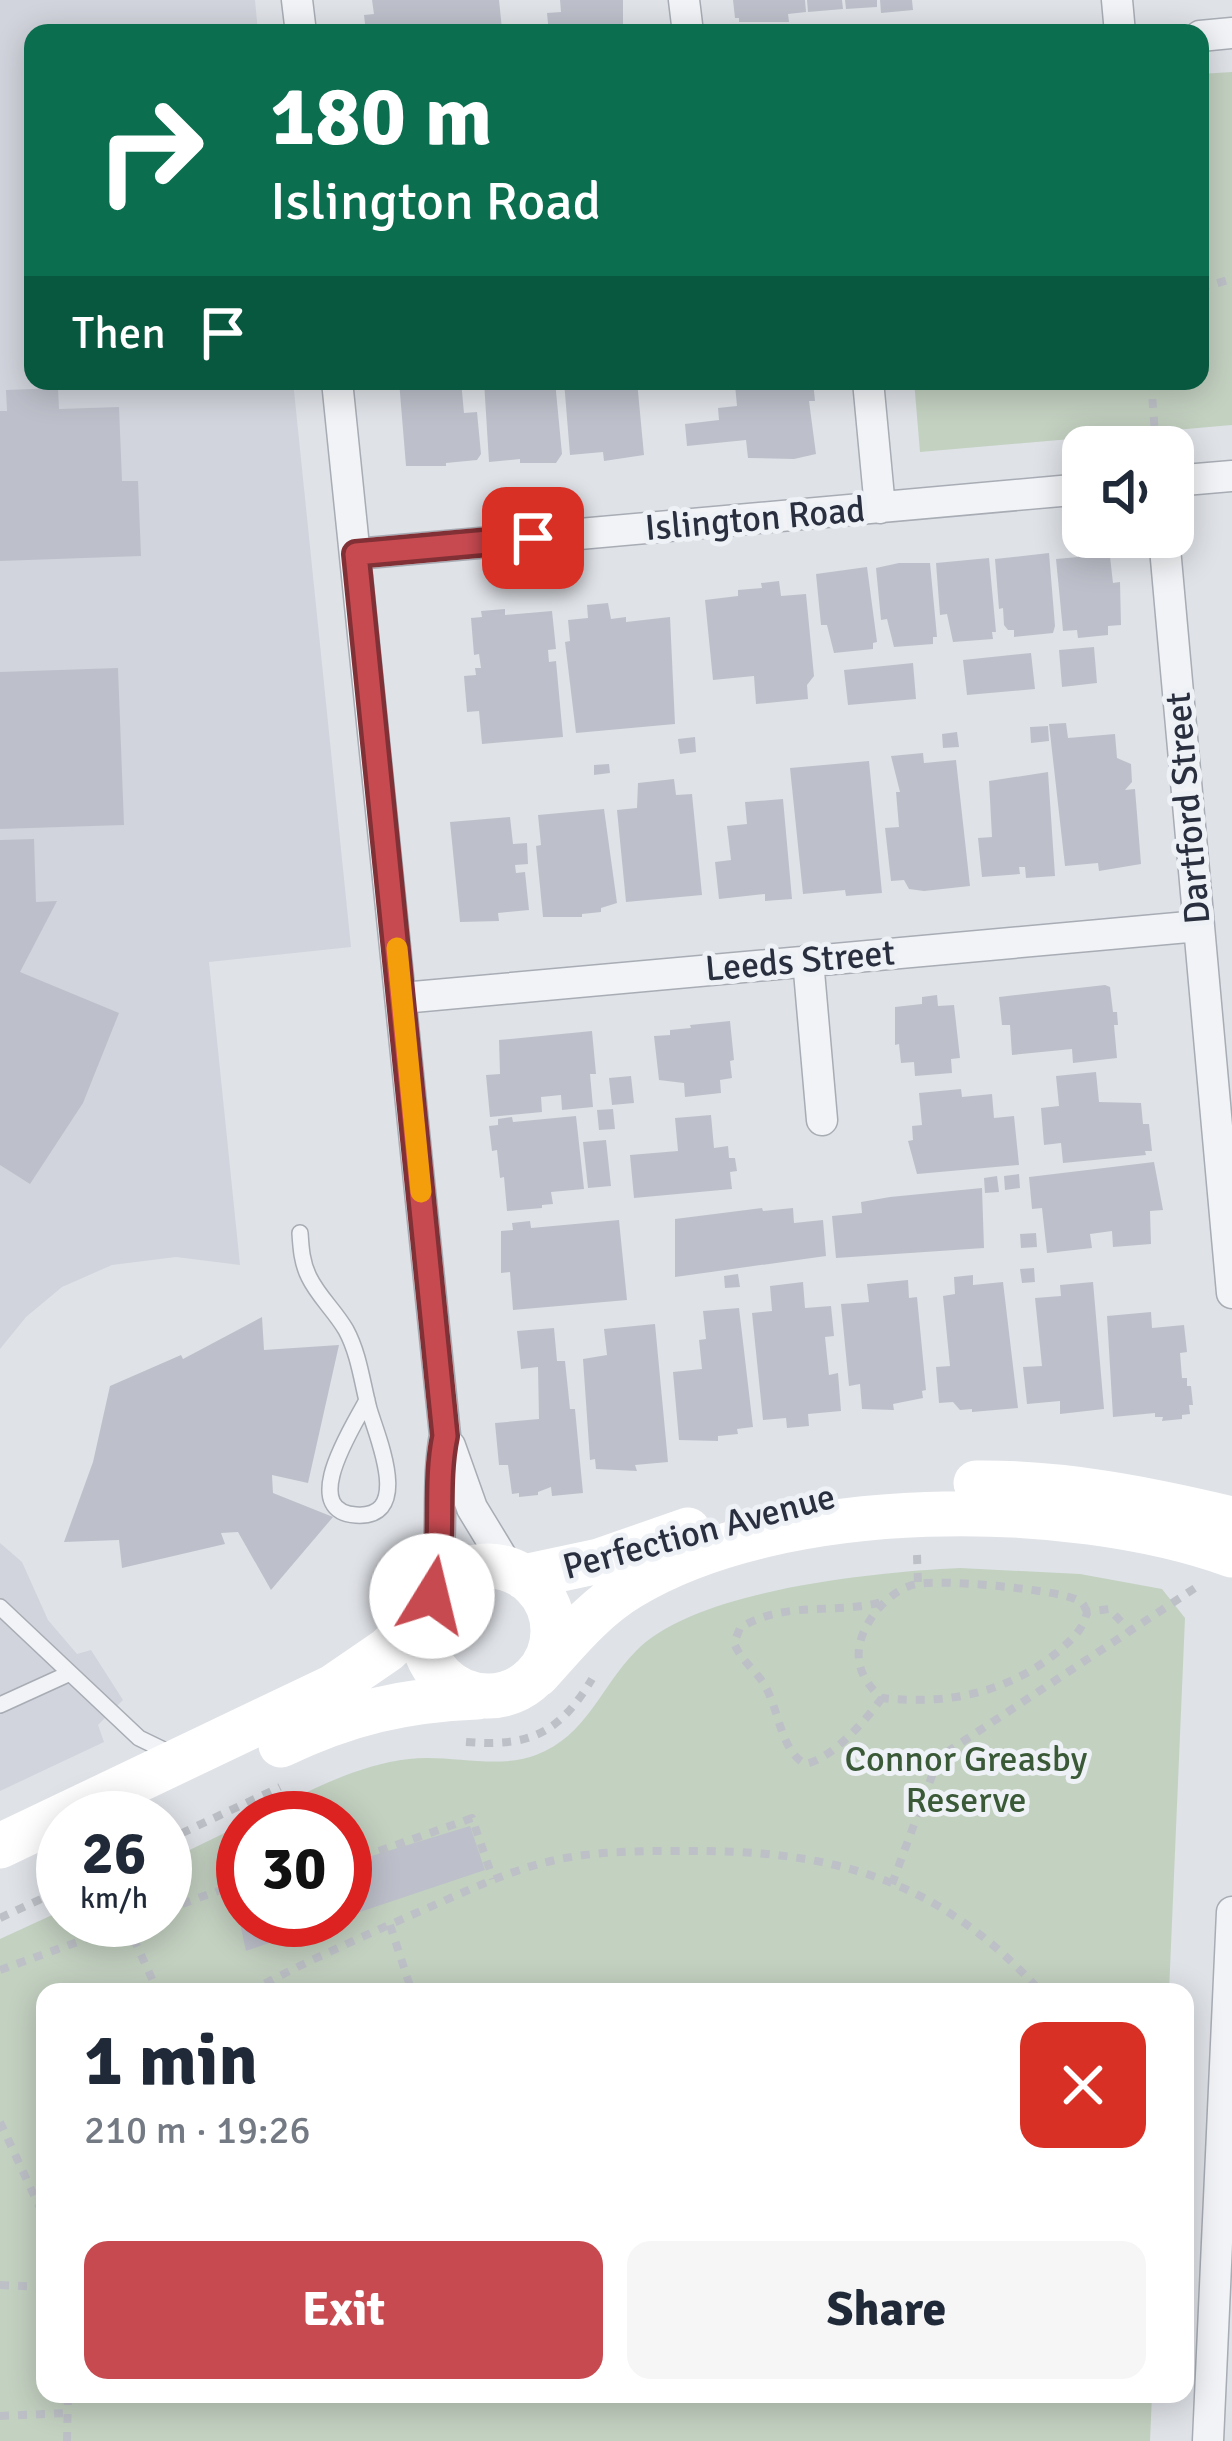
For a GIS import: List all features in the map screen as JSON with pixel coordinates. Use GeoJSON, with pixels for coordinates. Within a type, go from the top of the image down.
{"type":"FeatureCollection","features":[{"type":"Feature","properties":{"kind":"street"},"geometry":{"type":"LineString","coordinates":[[339,390],[445,1436],[440,1462],[441,1552],[428,1605],[426,1654],[436,1671],[467,1694],[486,1697]]}},
{"type":"Feature","properties":{"kind":"street"},"geometry":{"type":"LineString","coordinates":[[869,390],[880,508]]}},
{"type":"Feature","properties":{"kind":"street"},"geometry":{"type":"LineString","coordinates":[[1194,479],[1232,476]]}},
{"type":"Feature","properties":{"kind":"street","name":"Islington Road"},"geometry":{"type":"LineString","coordinates":[[356,554],[1062,491]]}},
{"type":"Feature","properties":{"kind":"street","name":"Dartford Street"},"geometry":{"type":"LineString","coordinates":[[1166,558],[1232,1294]]}},
{"type":"Feature","properties":{"kind":"street","name":"Leeds Street"},"geometry":{"type":"LineString","coordinates":[[402,998],[1199,926]]}},
{"type":"Feature","properties":{"kind":"street"},"geometry":{"type":"LineString","coordinates":[[808,960],[822,1120]]}},
{"type":"Feature","properties":{"kind":"street"},"geometry":{"type":"LineString","coordinates":[[187,1791],[333,1723],[415,1700],[486,1697],[523,1687],[537,1675],[547,1659],[553,1622],[538,1589],[516,1573],[472,1508],[458,1460],[445,1436]]}},
{"type":"Feature","properties":{"kind":"street","name":"Perfection Avenue"},"geometry":{"type":"LineString","coordinates":[[516,1573],[593,1563],[802,1499],[903,1485],[1054,1486],[1232,1519]]}},
{"type":"Feature","properties":{"kind":"street","name":"Perfection Avenue"},"geometry":{"type":"LineString","coordinates":[[537,1675],[606,1603],[653,1574],[726,1546],[833,1524],[943,1512],[1013,1515],[1095,1522],[1177,1538],[1232,1555]]}},
{"type":"Feature","properties":{"kind":"street"},"geometry":{"type":"LineString","coordinates":[[0,1846],[333,1688],[365,1668],[460,1572],[476,1566],[516,1573]]}},
{"type":"Feature","properties":{"kind":"street"},"geometry":{"type":"LineString","coordinates":[[0,1880],[36,1863]]}},
{"type":"Feature","properties":{"kind":"street"},"geometry":{"type":"LineString","coordinates":[[1208,2441],[1226,2177],[1232,1912]]}},
{"type":"Feature","properties":{"kind":"lane"},"geometry":{"type":"LineString","coordinates":[[300,1233],[303,1264],[312,1284],[346,1331],[359,1361],[390,1483],[383,1502],[370,1513],[354,1516],[339,1508],[332,1497],[331,1475],[335,1456],[367,1400]]}},
{"type":"Feature","properties":{"kind":"lane"},"geometry":{"type":"LineString","coordinates":[[0,1607],[139,1738],[186,1758]]}},
{"type":"Feature","properties":{"kind":"lane"},"geometry":{"type":"LineString","coordinates":[[0,1706],[68,1674]]}},
{"type":"Feature","properties":{"kind":"path"},"geometry":{"type":"LineString","coordinates":[[1152,390],[1154,426]]}},
{"type":"Feature","properties":{"kind":"path"},"geometry":{"type":"LineString","coordinates":[[896,1554],[936,1551]]}},
{"type":"Feature","properties":{"kind":"path"},"geometry":{"type":"LineString","coordinates":[[916,1552],[918,1583]]}},
{"type":"Feature","properties":{"kind":"path"},"geometry":{"type":"LineString","coordinates":[[892,1884],[944,1754],[1198,1586],[1178,1579]]}},
{"type":"Feature","properties":{"kind":"path"},"geometry":{"type":"LineString","coordinates":[[882,1698],[850,1737],[833,1745],[819,1761],[806,1764],[792,1754],[767,1690],[742,1660],[734,1642],[740,1628],[788,1609],[851,1609],[885,1601],[918,1583],[1054,1594],[1077,1600],[1088,1612]]}},
{"type":"Feature","properties":{"kind":"path"},"geometry":{"type":"LineString","coordinates":[[885,1601],[861,1633],[856,1655],[866,1681],[882,1698],[916,1702],[1013,1683],[1076,1636],[1088,1612]]}},
{"type":"Feature","properties":{"kind":"path"},"geometry":{"type":"LineString","coordinates":[[1088,1612],[1109,1609],[1132,1633]]}},
{"type":"Feature","properties":{"kind":"path"},"geometry":{"type":"LineString","coordinates":[[459,1742],[516,1744],[547,1731],[576,1706],[599,1667]]}},
{"type":"Feature","properties":{"kind":"path"},"geometry":{"type":"LineString","coordinates":[[192,1828],[292,1781]]}},
{"type":"Feature","properties":{"kind":"path"},"geometry":{"type":"LineString","coordinates":[[372,1853],[472,1818],[494,1879]]}},
{"type":"Feature","properties":{"kind":"path"},"geometry":{"type":"LineString","coordinates":[[265,1983],[309,1959],[494,1879],[550,1861],[611,1851],[747,1851],[792,1854],[892,1884],[963,1918],[1032,1983]]}},
{"type":"Feature","properties":{"kind":"path"},"geometry":{"type":"LineString","coordinates":[[0,1918],[36,1901]]}},
{"type":"Feature","properties":{"kind":"path"},"geometry":{"type":"LineString","coordinates":[[390,1924],[409,1983]]}},
{"type":"Feature","properties":{"kind":"path"},"geometry":{"type":"LineString","coordinates":[[0,1970],[60,1947]]}},
{"type":"Feature","properties":{"kind":"path"},"geometry":{"type":"LineString","coordinates":[[137,1947],[154,1983]]}},
{"type":"Feature","properties":{"kind":"path"},"geometry":{"type":"LineString","coordinates":[[0,2122],[36,2200]]}},
{"type":"Feature","properties":{"kind":"path"},"geometry":{"type":"LineString","coordinates":[[0,2285],[36,2287]]}},
{"type":"Feature","properties":{"kind":"path"},"geometry":{"type":"LineString","coordinates":[[67,2441],[68,2403]]}},
{"type":"Feature","properties":{"kind":"path"},"geometry":{"type":"LineString","coordinates":[[0,2416],[68,2413]]}},
{"type":"Feature","properties":{"kind":"shaded area"},"geometry":{"type":"Polygon","coordinates":[[[0,0],[255,0],[257,24],[24,24],[24,390],[294,390],[351,947],[209,962],[240,1265],[176,1257],[112,1265],[62,1287],[26,1317],[0,1349],[0,0]]]}},
{"type":"Feature","properties":{"kind":"shaded area"},"geometry":{"type":"Polygon","coordinates":[[[0,1543],[22,1562],[48,1620],[77,1654],[91,1650],[123,1700],[98,1725],[104,1742],[0,1791],[0,1543]]]}},
{"type":"Feature","properties":{"kind":"green space"},"geometry":{"type":"Polygon","coordinates":[[[1232,72],[1232,425],[1062,426],[1062,440],[920,452],[915,390],[1209,390],[1209,73],[1232,72]]]}},
{"type":"Feature","properties":{"kind":"green space","name":"Connor Greasby Reserve"},"geometry":{"type":"Polygon","coordinates":[[[960,1568],[1080,1574],[1162,1589],[1185,1618],[1169,1983],[36,1983],[36,2403],[1152,2403],[1150,2441],[0,2441],[0,1939],[36,1922],[36,1947],[192,1947],[192,1849],[216,1837],[216,1947],[372,1947],[372,1791],[311,1791],[389,1762],[425,1758],[489,1762],[536,1755],[568,1736],[636,1651],[664,1630],[700,1612],[743,1599],[837,1580],[960,1568]]]}},
{"type":"Feature","properties":{"kind":"building"},"geometry":{"type":"Polygon","coordinates":[[[372,0],[499,0],[501,24],[365,24],[364,15],[374,14],[372,0]]]}},
{"type":"Feature","properties":{"kind":"building"},"geometry":{"type":"Polygon","coordinates":[[[560,0],[623,0],[623,24],[548,24],[547,13],[561,12],[560,0]]]}},
{"type":"Feature","properties":{"kind":"building"},"geometry":{"type":"Polygon","coordinates":[[[733,0],[805,0],[806,12],[788,14],[789,22],[739,22],[733,0]]]}},
{"type":"Feature","properties":{"kind":"building"},"geometry":{"type":"Polygon","coordinates":[[[807,0],[842,0],[843,9],[808,12],[807,0]]]}},
{"type":"Feature","properties":{"kind":"building"},"geometry":{"type":"Polygon","coordinates":[[[845,0],[877,0],[877,7],[846,9],[845,0]]]}},
{"type":"Feature","properties":{"kind":"building"},"geometry":{"type":"Polygon","coordinates":[[[880,0],[912,0],[913,10],[881,13],[880,0]]]}},
{"type":"Feature","properties":{"kind":"building"},"geometry":{"type":"Polygon","coordinates":[[[6,390],[58,390],[59,409],[119,407],[122,481],[138,481],[141,556],[0,561],[0,411],[7,411],[6,390]]]}},
{"type":"Feature","properties":{"kind":"building"},"geometry":{"type":"Polygon","coordinates":[[[400,390],[462,390],[464,413],[477,412],[481,454],[477,460],[406,466],[400,390]]]}},
{"type":"Feature","properties":{"kind":"building"},"geometry":{"type":"Polygon","coordinates":[[[485,390],[556,390],[562,454],[556,463],[489,462],[485,390]]]}},
{"type":"Feature","properties":{"kind":"building"},"geometry":{"type":"Polygon","coordinates":[[[565,390],[638,390],[644,455],[604,461],[603,452],[570,455],[565,390]]]}},
{"type":"Feature","properties":{"kind":"building"},"geometry":{"type":"Polygon","coordinates":[[[735,390],[814,390],[815,401],[809,401],[816,454],[794,459],[748,458],[746,440],[687,446],[685,424],[719,420],[718,408],[737,406],[735,390]]]}},
{"type":"Feature","properties":{"kind":"building"},"geometry":{"type":"Polygon","coordinates":[[[1049,553],[1053,633],[1014,637],[1014,630],[1004,625],[1003,608],[999,609],[995,559],[1049,553]]]}},
{"type":"Feature","properties":{"kind":"building"},"geometry":{"type":"Polygon","coordinates":[[[989,558],[993,639],[953,642],[947,614],[940,615],[936,563],[989,558]]]}},
{"type":"Feature","properties":{"kind":"building"},"geometry":{"type":"Polygon","coordinates":[[[1110,558],[1113,583],[1120,582],[1121,625],[1108,626],[1108,635],[1078,638],[1077,630],[1063,631],[1056,559],[1110,558]]]}},
{"type":"Feature","properties":{"kind":"building"},"geometry":{"type":"Polygon","coordinates":[[[930,563],[937,637],[933,644],[894,647],[887,619],[881,620],[876,568],[930,563]]]}},
{"type":"Feature","properties":{"kind":"building"},"geometry":{"type":"Polygon","coordinates":[[[867,567],[877,642],[873,649],[834,653],[827,625],[821,625],[816,574],[867,567]]]}},
{"type":"Feature","properties":{"kind":"building"},"geometry":{"type":"Polygon","coordinates":[[[779,581],[781,596],[806,594],[814,676],[807,685],[808,699],[756,704],[754,676],[713,680],[705,600],[738,596],[738,590],[779,581]]]}},
{"type":"Feature","properties":{"kind":"building"},"geometry":{"type":"Polygon","coordinates":[[[608,603],[611,619],[670,617],[675,724],[576,733],[565,642],[570,641],[568,620],[588,618],[587,605],[608,603]]]}},
{"type":"Feature","properties":{"kind":"building"},"geometry":{"type":"Polygon","coordinates":[[[505,609],[505,615],[552,611],[556,649],[548,650],[549,662],[556,661],[563,737],[482,744],[479,711],[467,712],[464,676],[476,675],[475,668],[481,668],[479,654],[474,655],[471,618],[482,617],[481,611],[505,609]]]}},
{"type":"Feature","properties":{"kind":"building"},"geometry":{"type":"Polygon","coordinates":[[[1094,647],[1097,683],[1062,687],[1059,650],[1094,647]]]}},
{"type":"Feature","properties":{"kind":"building"},"geometry":{"type":"Polygon","coordinates":[[[1031,653],[1035,689],[967,695],[963,660],[1031,653]]]}},
{"type":"Feature","properties":{"kind":"building"},"geometry":{"type":"Polygon","coordinates":[[[913,663],[916,699],[848,705],[844,670],[913,663]]]}},
{"type":"Feature","properties":{"kind":"building"},"geometry":{"type":"Polygon","coordinates":[[[118,668],[124,825],[0,829],[0,672],[118,668]]]}},
{"type":"Feature","properties":{"kind":"building"},"geometry":{"type":"Polygon","coordinates":[[[1066,723],[1068,738],[1115,734],[1117,758],[1131,764],[1132,782],[1125,790],[1135,789],[1141,864],[1099,871],[1098,863],[1065,866],[1049,724],[1066,723]]]}},
{"type":"Feature","properties":{"kind":"building"},"geometry":{"type":"Polygon","coordinates":[[[1048,726],[1049,741],[1031,743],[1030,727],[1048,726]]]}},
{"type":"Feature","properties":{"kind":"building"},"geometry":{"type":"Polygon","coordinates":[[[957,732],[959,747],[943,748],[942,734],[957,732]]]}},
{"type":"Feature","properties":{"kind":"building"},"geometry":{"type":"Polygon","coordinates":[[[695,737],[696,752],[680,754],[678,739],[695,737]]]}},
{"type":"Feature","properties":{"kind":"building"},"geometry":{"type":"Polygon","coordinates":[[[923,753],[924,763],[956,760],[970,886],[924,891],[909,889],[904,880],[891,881],[885,828],[899,827],[896,792],[900,792],[891,756],[923,753]]]}},
{"type":"Feature","properties":{"kind":"building"},"geometry":{"type":"Polygon","coordinates":[[[869,761],[882,893],[803,894],[790,768],[869,761]]]}},
{"type":"Feature","properties":{"kind":"building"},"geometry":{"type":"Polygon","coordinates":[[[609,764],[610,773],[594,775],[594,765],[609,764]]]}},
{"type":"Feature","properties":{"kind":"building"},"geometry":{"type":"Polygon","coordinates":[[[1048,772],[1055,876],[1026,878],[1025,867],[1019,867],[1020,874],[982,877],[978,838],[992,837],[989,781],[1048,772]]]}},
{"type":"Feature","properties":{"kind":"building"},"geometry":{"type":"Polygon","coordinates":[[[674,779],[676,795],[692,794],[702,895],[626,902],[617,810],[637,808],[638,783],[674,779]]]}},
{"type":"Feature","properties":{"kind":"building"},"geometry":{"type":"Polygon","coordinates":[[[783,799],[792,899],[765,901],[765,894],[719,899],[715,862],[731,860],[727,826],[747,824],[745,802],[783,799]]]}},
{"type":"Feature","properties":{"kind":"building"},"geometry":{"type":"Polygon","coordinates":[[[604,809],[617,903],[582,917],[543,917],[538,815],[604,809]]]}},
{"type":"Feature","properties":{"kind":"building"},"geometry":{"type":"Polygon","coordinates":[[[510,817],[513,844],[527,843],[528,864],[515,865],[516,873],[525,872],[529,910],[498,913],[499,921],[460,922],[450,822],[510,817]]]}},
{"type":"Feature","properties":{"kind":"building"},"geometry":{"type":"Polygon","coordinates":[[[34,839],[36,902],[57,901],[20,972],[119,1013],[83,1103],[30,1184],[0,1165],[0,840],[34,839]]]}},
{"type":"Feature","properties":{"kind":"building"},"geometry":{"type":"Polygon","coordinates":[[[1110,987],[1113,1012],[1117,1012],[1117,1058],[1073,1063],[1072,1049],[1012,1055],[1010,1025],[1002,1025],[999,997],[1110,987]]]}},
{"type":"Feature","properties":{"kind":"building"},"geometry":{"type":"Polygon","coordinates":[[[937,995],[938,1006],[954,1005],[960,1058],[951,1059],[952,1073],[915,1076],[914,1062],[901,1063],[899,1044],[895,1045],[895,1007],[922,1004],[922,997],[937,995]]]}},
{"type":"Feature","properties":{"kind":"building"},"geometry":{"type":"Polygon","coordinates":[[[730,1021],[732,1078],[720,1080],[721,1093],[685,1097],[684,1083],[659,1080],[654,1036],[670,1035],[670,1030],[690,1025],[730,1021]]]}},
{"type":"Feature","properties":{"kind":"building"},"geometry":{"type":"Polygon","coordinates":[[[592,1031],[593,1107],[562,1110],[561,1095],[541,1097],[542,1112],[490,1117],[486,1075],[500,1074],[499,1040],[592,1031]]]}},
{"type":"Feature","properties":{"kind":"building"},"geometry":{"type":"Polygon","coordinates":[[[1096,1072],[1099,1102],[1141,1103],[1152,1151],[1145,1151],[1146,1155],[1063,1163],[1061,1143],[1044,1145],[1041,1108],[1059,1106],[1056,1076],[1096,1072]]]}},
{"type":"Feature","properties":{"kind":"building"},"geometry":{"type":"Polygon","coordinates":[[[631,1076],[634,1103],[612,1105],[609,1078],[631,1076]]]}},
{"type":"Feature","properties":{"kind":"building"},"geometry":{"type":"Polygon","coordinates":[[[961,1089],[962,1097],[992,1094],[994,1118],[1014,1116],[1019,1165],[917,1174],[908,1141],[913,1140],[912,1126],[922,1125],[919,1093],[961,1089]]]}},
{"type":"Feature","properties":{"kind":"building"},"geometry":{"type":"Polygon","coordinates":[[[613,1109],[615,1129],[599,1130],[597,1110],[613,1109]]]}},
{"type":"Feature","properties":{"kind":"building"},"geometry":{"type":"Polygon","coordinates":[[[711,1115],[714,1148],[728,1146],[729,1158],[735,1158],[737,1171],[730,1172],[732,1189],[634,1198],[630,1155],[678,1151],[675,1118],[711,1115]]]}},
{"type":"Feature","properties":{"kind":"building"},"geometry":{"type":"Polygon","coordinates":[[[576,1116],[584,1189],[551,1192],[553,1204],[542,1208],[507,1211],[504,1177],[500,1178],[497,1150],[492,1151],[489,1126],[512,1117],[513,1122],[576,1116]]]}},
{"type":"Feature","properties":{"kind":"building"},"geometry":{"type":"Polygon","coordinates":[[[606,1140],[611,1186],[588,1188],[583,1142],[606,1140]]]}},
{"type":"Feature","properties":{"kind":"building"},"geometry":{"type":"Polygon","coordinates":[[[1154,1162],[1163,1210],[1150,1211],[1151,1244],[1113,1247],[1112,1231],[1090,1234],[1092,1248],[1047,1253],[1042,1208],[1032,1209],[1029,1177],[1154,1162]]]}},
{"type":"Feature","properties":{"kind":"building"},"geometry":{"type":"Polygon","coordinates":[[[1019,1174],[1020,1188],[1005,1190],[1004,1176],[1019,1174]]]}},
{"type":"Feature","properties":{"kind":"building"},"geometry":{"type":"Polygon","coordinates":[[[997,1176],[999,1192],[985,1193],[984,1178],[997,1176]]]}},
{"type":"Feature","properties":{"kind":"building"},"geometry":{"type":"Polygon","coordinates":[[[982,1188],[984,1248],[836,1258],[832,1216],[862,1213],[861,1202],[982,1188]]]}},
{"type":"Feature","properties":{"kind":"building"},"geometry":{"type":"Polygon","coordinates":[[[793,1208],[794,1223],[823,1220],[826,1256],[675,1277],[675,1219],[793,1208]]]}},
{"type":"Feature","properties":{"kind":"building"},"geometry":{"type":"Polygon","coordinates":[[[619,1220],[627,1300],[513,1310],[510,1272],[501,1273],[501,1231],[513,1230],[512,1223],[530,1221],[531,1228],[619,1220]]]}},
{"type":"Feature","properties":{"kind":"building"},"geometry":{"type":"Polygon","coordinates":[[[1036,1233],[1037,1247],[1021,1248],[1020,1234],[1036,1233]]]}},
{"type":"Feature","properties":{"kind":"building"},"geometry":{"type":"Polygon","coordinates":[[[1034,1268],[1035,1282],[1022,1283],[1020,1269],[1034,1268]]]}},
{"type":"Feature","properties":{"kind":"building"},"geometry":{"type":"Polygon","coordinates":[[[738,1274],[740,1287],[725,1288],[724,1276],[738,1274]]]}},
{"type":"Feature","properties":{"kind":"building"},"geometry":{"type":"Polygon","coordinates":[[[973,1275],[973,1285],[1003,1282],[1018,1408],[972,1412],[960,1410],[953,1402],[939,1403],[936,1367],[950,1366],[943,1296],[955,1294],[954,1277],[973,1275]]]}},
{"type":"Feature","properties":{"kind":"building"},"geometry":{"type":"Polygon","coordinates":[[[908,1280],[909,1298],[917,1297],[926,1390],[923,1398],[893,1404],[894,1410],[862,1409],[860,1384],[849,1386],[841,1304],[869,1302],[867,1284],[908,1280]]]}},
{"type":"Feature","properties":{"kind":"building"},"geometry":{"type":"Polygon","coordinates":[[[803,1282],[805,1308],[831,1306],[834,1336],[825,1337],[829,1375],[838,1373],[841,1411],[808,1414],[809,1426],[787,1428],[786,1418],[763,1420],[752,1313],[772,1311],[770,1286],[803,1282]]]}},
{"type":"Feature","properties":{"kind":"building"},"geometry":{"type":"Polygon","coordinates":[[[1093,1282],[1104,1409],[1060,1414],[1060,1401],[1027,1404],[1023,1367],[1042,1366],[1035,1298],[1061,1296],[1060,1285],[1093,1282]]]}},
{"type":"Feature","properties":{"kind":"building"},"geometry":{"type":"Polygon","coordinates":[[[739,1308],[753,1427],[718,1436],[718,1441],[679,1440],[673,1372],[702,1369],[703,1311],[739,1308]]]}},
{"type":"Feature","properties":{"kind":"building"},"geometry":{"type":"Polygon","coordinates":[[[1151,1312],[1152,1328],[1184,1325],[1187,1352],[1180,1353],[1182,1378],[1191,1386],[1190,1414],[1162,1421],[1155,1413],[1113,1417],[1107,1316],[1151,1312]]]}},
{"type":"Feature","properties":{"kind":"building"},"geometry":{"type":"Polygon","coordinates":[[[262,1317],[264,1350],[339,1345],[308,1483],[272,1475],[273,1493],[333,1517],[271,1590],[238,1532],[221,1533],[225,1544],[122,1568],[119,1540],[64,1542],[93,1462],[110,1386],[181,1355],[183,1359],[262,1317]]]}},
{"type":"Feature","properties":{"kind":"building"},"geometry":{"type":"Polygon","coordinates":[[[655,1324],[668,1462],[635,1465],[637,1471],[596,1469],[595,1459],[590,1460],[583,1359],[607,1355],[604,1329],[655,1324]]]}},
{"type":"Feature","properties":{"kind":"building"},"geometry":{"type":"Polygon","coordinates":[[[554,1328],[557,1361],[565,1361],[570,1409],[575,1409],[583,1493],[552,1496],[551,1487],[538,1495],[519,1497],[519,1493],[512,1494],[508,1465],[499,1465],[495,1423],[539,1419],[538,1367],[521,1369],[517,1331],[554,1328]]]}},
{"type":"Feature","properties":{"kind":"building"},"geometry":{"type":"Polygon","coordinates":[[[470,1826],[485,1870],[372,1908],[372,1856],[470,1826]]]}},
{"type":"Feature","properties":{"kind":"slow traffic"},"geometry":{"type":"LineString","coordinates":[[397,948],[421,1192]]}},
{"type":"Feature","properties":{"kind":"route"},"geometry":{"type":"LineString","coordinates":[[432,1596],[441,1552],[440,1462],[445,1436],[356,554],[533,538]]}}]}
